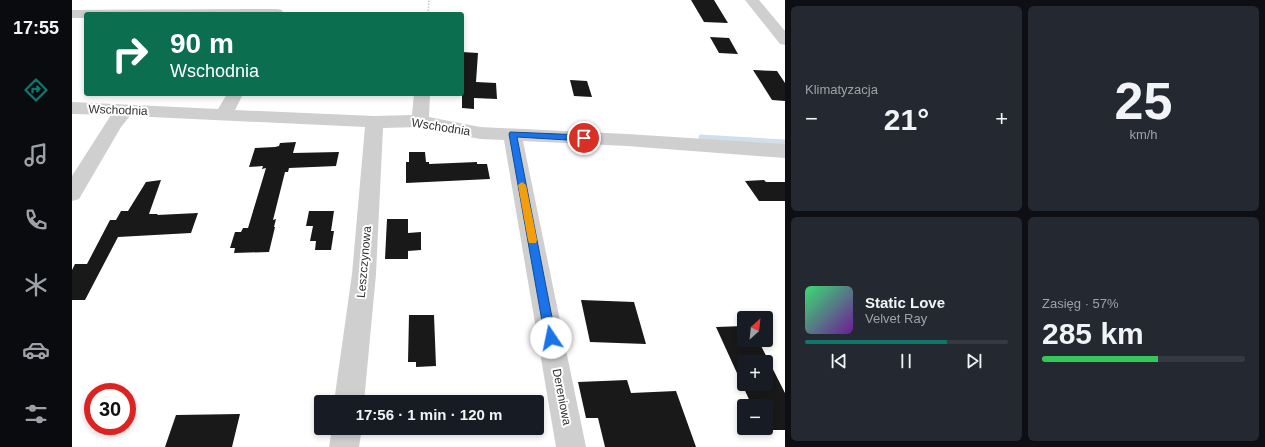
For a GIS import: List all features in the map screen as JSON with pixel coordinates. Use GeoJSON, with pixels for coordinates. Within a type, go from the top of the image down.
{"type":"FeatureCollection","features":[{"type":"Feature","properties":{"kind":"street"},"geometry":{"type":"LineString","coordinates":[[277,12],[284,0]]}},
{"type":"Feature","properties":{"kind":"street"},"geometry":{"type":"LineString","coordinates":[[752,0],[785,41]]}},
{"type":"Feature","properties":{"kind":"street"},"geometry":{"type":"LineString","coordinates":[[72,14],[84,14]]}},
{"type":"Feature","properties":{"kind":"street"},"geometry":{"type":"LineString","coordinates":[[224,115],[234,96]]}},
{"type":"Feature","properties":{"kind":"street"},"geometry":{"type":"LineString","coordinates":[[420,121],[422,96]]}},
{"type":"Feature","properties":{"kind":"street","name":"Wschodnia"},"geometry":{"type":"LineString","coordinates":[[72,108],[374,122],[420,121],[480,133],[627,140],[785,151]]}},
{"type":"Feature","properties":{"kind":"street"},"geometry":{"type":"LineString","coordinates":[[72,193],[114,124],[126,110]]}},
{"type":"Feature","properties":{"kind":"street","name":"Leszczynowa"},"geometry":{"type":"LineString","coordinates":[[350,395],[364,274],[374,122]]}},
{"type":"Feature","properties":{"kind":"street","name":"Dereniowa"},"geometry":{"type":"LineString","coordinates":[[512,134],[571,447]]}},
{"type":"Feature","properties":{"kind":"street"},"geometry":{"type":"LineString","coordinates":[[344,447],[345,435]]}},
{"type":"Feature","properties":{"kind":"path"},"geometry":{"type":"LineString","coordinates":[[428,12],[429,0]]}},
{"type":"Feature","properties":{"kind":"building"},"geometry":{"type":"Polygon","coordinates":[[[691,0],[714,0],[728,23],[704,22],[691,0]]]}},
{"type":"Feature","properties":{"kind":"building"},"geometry":{"type":"Polygon","coordinates":[[[710,37],[729,38],[738,54],[719,53],[710,37]]]}},
{"type":"Feature","properties":{"kind":"building"},"geometry":{"type":"Polygon","coordinates":[[[464,52],[478,53],[476,82],[496,83],[497,99],[474,98],[474,109],[462,108],[462,96],[464,96],[464,52]]]}},
{"type":"Feature","properties":{"kind":"building"},"geometry":{"type":"Polygon","coordinates":[[[753,70],[777,71],[785,83],[785,101],[772,100],[753,70]]]}},
{"type":"Feature","properties":{"kind":"building"},"geometry":{"type":"Polygon","coordinates":[[[570,80],[587,81],[592,97],[574,96],[570,80]]]}},
{"type":"Feature","properties":{"kind":"building"},"geometry":{"type":"Polygon","coordinates":[[[296,142],[293,153],[339,152],[336,166],[289,168],[288,172],[285,172],[273,220],[276,219],[269,252],[234,253],[235,248],[230,248],[235,232],[241,232],[243,228],[248,228],[266,168],[262,169],[263,166],[249,167],[255,148],[275,147],[279,146],[280,143],[296,142]]]}},
{"type":"Feature","properties":{"kind":"building"},"geometry":{"type":"Polygon","coordinates":[[[409,152],[425,152],[426,162],[429,162],[429,164],[477,162],[477,164],[487,164],[490,179],[406,183],[406,162],[409,162],[409,152]]]}},
{"type":"Feature","properties":{"kind":"building"},"geometry":{"type":"Polygon","coordinates":[[[161,180],[149,214],[198,213],[191,233],[118,237],[85,300],[72,300],[72,270],[75,264],[87,264],[110,220],[116,220],[121,211],[128,211],[146,182],[161,180]]]}},
{"type":"Feature","properties":{"kind":"building"},"geometry":{"type":"Polygon","coordinates":[[[764,180],[766,182],[785,182],[785,201],[759,201],[745,181],[764,180]]]}},
{"type":"Feature","properties":{"kind":"building"},"geometry":{"type":"Polygon","coordinates":[[[309,211],[334,211],[331,231],[334,231],[331,250],[315,250],[316,241],[310,241],[313,226],[306,226],[309,211]]]}},
{"type":"Feature","properties":{"kind":"building"},"geometry":{"type":"Polygon","coordinates":[[[387,219],[408,219],[408,233],[421,232],[421,250],[408,251],[408,259],[385,259],[387,219]]]}},
{"type":"Feature","properties":{"kind":"building"},"geometry":{"type":"Polygon","coordinates":[[[581,300],[634,302],[646,344],[590,342],[581,300]]]}},
{"type":"Feature","properties":{"kind":"building"},"geometry":{"type":"Polygon","coordinates":[[[409,315],[434,315],[436,366],[416,367],[416,362],[408,362],[409,315]]]}},
{"type":"Feature","properties":{"kind":"building"},"geometry":{"type":"Polygon","coordinates":[[[737,326],[737,347],[762,347],[766,355],[737,355],[737,373],[716,327],[737,326]]]}},
{"type":"Feature","properties":{"kind":"building"},"geometry":{"type":"Polygon","coordinates":[[[773,369],[785,393],[785,430],[773,430],[773,399],[749,399],[745,391],[773,391],[773,369]]]}},
{"type":"Feature","properties":{"kind":"building"},"geometry":{"type":"Polygon","coordinates":[[[627,380],[631,393],[676,391],[696,447],[605,447],[598,418],[586,418],[578,382],[627,380]]]}},
{"type":"Feature","properties":{"kind":"building"},"geometry":{"type":"Polygon","coordinates":[[[240,414],[232,447],[165,447],[176,415],[240,414]]]}},
{"type":"Feature","properties":{"kind":"waterway"},"geometry":{"type":"LineString","coordinates":[[701,137],[785,142]]}},
{"type":"Feature","properties":{"kind":"slow traffic"},"geometry":{"type":"LineString","coordinates":[[522,185],[532,240]]}},
{"type":"Feature","properties":{"kind":"route"},"geometry":{"type":"LineString","coordinates":[[551,338],[512,134],[584,138]]}}]}
